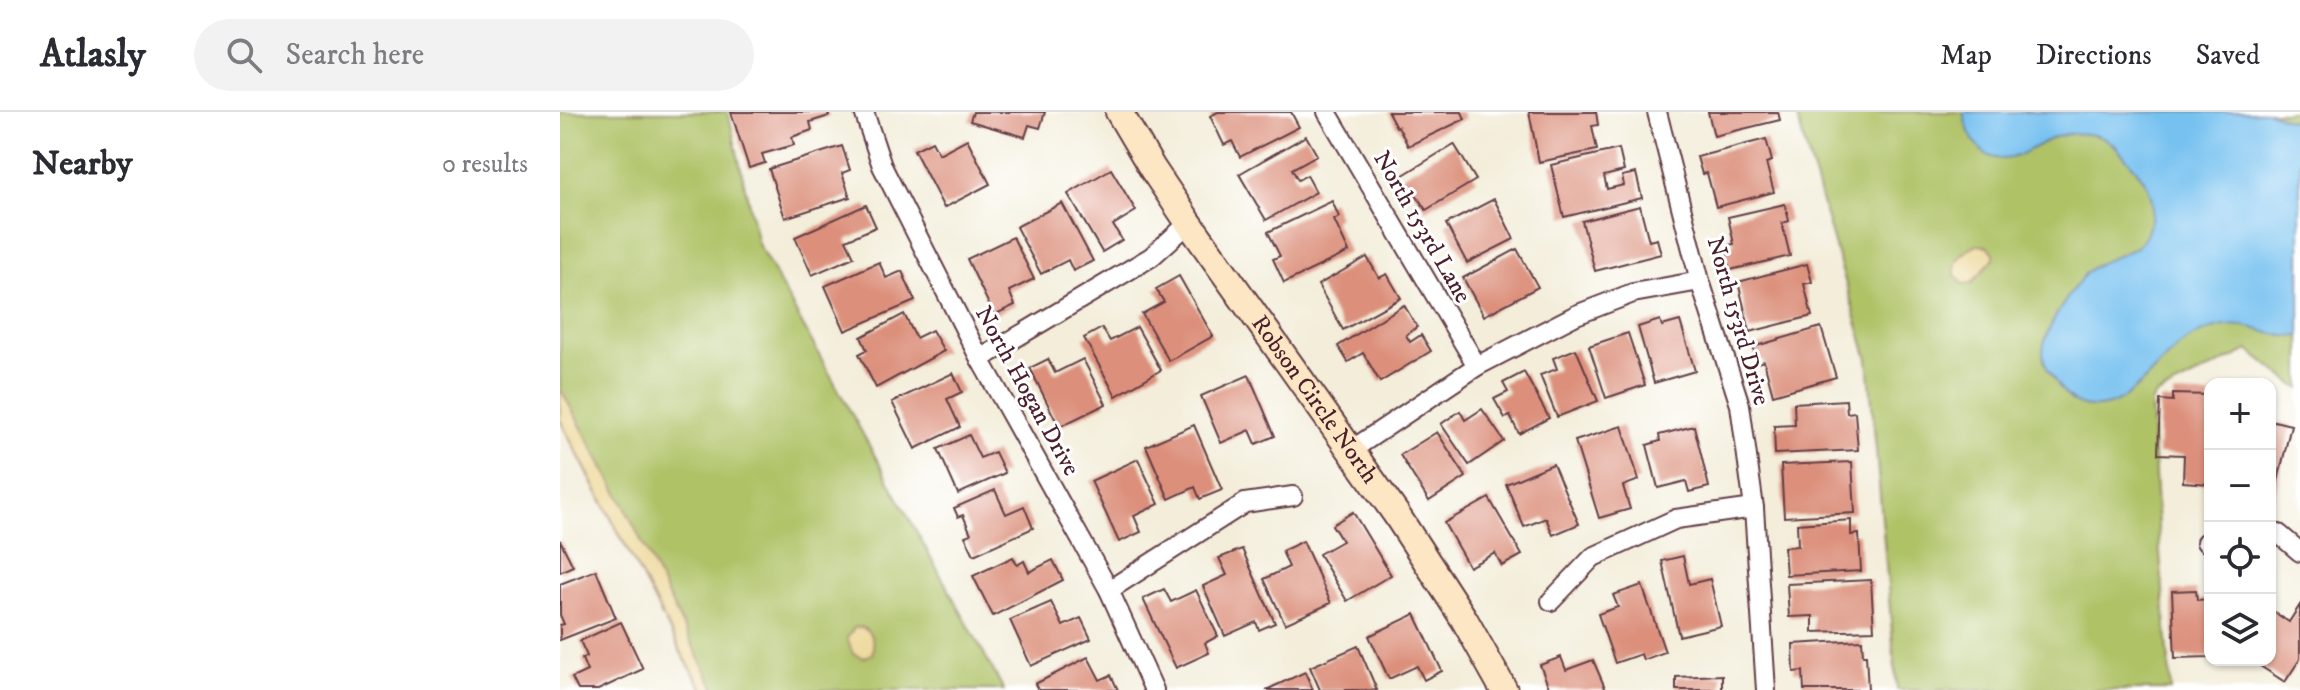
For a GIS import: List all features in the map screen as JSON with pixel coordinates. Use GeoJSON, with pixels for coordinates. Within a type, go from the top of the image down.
{"type":"FeatureCollection","features":[{"type":"Feature","properties":{"kind":"street","name":"North Hogan Drive"},"geometry":{"type":"LineString","coordinates":[[864,112],[882,166],[980,359],[1109,590],[1154,690]]}},
{"type":"Feature","properties":{"kind":"street","name":"Robson Circle North"},"geometry":{"type":"LineString","coordinates":[[1119,112],[1189,223],[1396,514],[1464,619],[1504,690]]}},
{"type":"Feature","properties":{"kind":"street","name":"North 153rd Lane"},"geometry":{"type":"LineString","coordinates":[[1327,112],[1477,366]]}},
{"type":"Feature","properties":{"kind":"street","name":"North 153rd Drive"},"geometry":{"type":"LineString","coordinates":[[1657,112],[1700,281],[1740,405],[1754,508],[1766,690]]}},
{"type":"Feature","properties":{"kind":"street"},"geometry":{"type":"LineString","coordinates":[[980,359],[1151,257],[1189,223]]}},
{"type":"Feature","properties":{"kind":"street"},"geometry":{"type":"LineString","coordinates":[[1350,451],[1477,366],[1576,315],[1633,293],[1700,281]]}},
{"type":"Feature","properties":{"kind":"street"},"geometry":{"type":"LineString","coordinates":[[1109,590],[1245,503],[1293,496]]}},
{"type":"Feature","properties":{"kind":"street"},"geometry":{"type":"LineString","coordinates":[[1551,601],[1593,557],[1676,519],[1754,508]]}},
{"type":"Feature","properties":{"kind":"street"},"geometry":{"type":"LineString","coordinates":[[2276,534],[2300,552]]}},
{"type":"Feature","properties":{"kind":"green space"},"geometry":{"type":"Polygon","coordinates":[[[560,112],[728,112],[758,244],[1004,690],[704,690],[682,654],[560,420],[560,112]]]}},
{"type":"Feature","properties":{"kind":"green space"},"geometry":{"type":"Polygon","coordinates":[[[1797,112],[2300,112],[2300,389],[2248,350],[2155,396],[2151,403],[2171,690],[1897,690],[1868,359],[1797,112]]]}},
{"type":"Feature","properties":{"kind":"sand"},"geometry":{"type":"Polygon","coordinates":[[[1977,245],[1988,246],[1994,258],[1972,283],[1963,284],[1955,275],[1957,260],[1977,245]]]}},
{"type":"Feature","properties":{"kind":"sand"},"geometry":{"type":"Polygon","coordinates":[[[560,388],[622,501],[716,690],[704,690],[682,654],[560,420],[560,388]]]}},
{"type":"Feature","properties":{"kind":"sand"},"geometry":{"type":"Polygon","coordinates":[[[861,627],[868,631],[873,642],[872,654],[864,658],[853,654],[847,638],[854,628],[861,627]]]}},
{"type":"Feature","properties":{"kind":"water"},"geometry":{"type":"Polygon","coordinates":[[[1963,112],[2269,112],[2300,124],[2300,336],[2282,336],[2236,326],[2212,329],[2177,348],[2140,385],[2112,404],[2097,407],[2073,401],[2050,374],[2043,352],[2044,343],[2066,299],[2086,273],[2102,262],[2129,251],[2143,239],[2152,216],[2150,193],[2140,174],[2115,146],[2102,137],[2067,134],[2014,157],[1994,158],[1973,140],[1963,112]]]}},
{"type":"Feature","properties":{"kind":"building"},"geometry":{"type":"Polygon","coordinates":[[[731,112],[828,112],[829,116],[810,122],[812,130],[792,137],[794,145],[762,154],[765,163],[749,168],[731,112]]]}},
{"type":"Feature","properties":{"kind":"building"},"geometry":{"type":"Polygon","coordinates":[[[973,112],[1045,112],[1040,128],[1029,125],[1025,137],[970,121],[973,112]]]}},
{"type":"Feature","properties":{"kind":"building"},"geometry":{"type":"Polygon","coordinates":[[[1218,112],[1291,112],[1299,127],[1240,157],[1232,141],[1224,145],[1210,116],[1218,112]]]}},
{"type":"Feature","properties":{"kind":"building"},"geometry":{"type":"Polygon","coordinates":[[[1388,112],[1462,112],[1465,119],[1408,146],[1388,112]]]}},
{"type":"Feature","properties":{"kind":"building"},"geometry":{"type":"Polygon","coordinates":[[[1529,112],[1596,112],[1598,125],[1592,126],[1597,150],[1539,162],[1529,112]]]}},
{"type":"Feature","properties":{"kind":"building"},"geometry":{"type":"Polygon","coordinates":[[[1708,112],[1778,112],[1780,120],[1714,136],[1708,112]]]}},
{"type":"Feature","properties":{"kind":"building"},"geometry":{"type":"Polygon","coordinates":[[[1306,136],[1317,155],[1292,169],[1298,180],[1307,175],[1316,192],[1266,220],[1239,174],[1306,136]]]}},
{"type":"Feature","properties":{"kind":"building"},"geometry":{"type":"Polygon","coordinates":[[[967,139],[990,184],[944,208],[914,150],[932,141],[939,154],[967,139]]]}},
{"type":"Feature","properties":{"kind":"building"},"geometry":{"type":"Polygon","coordinates":[[[1766,139],[1772,161],[1766,163],[1774,192],[1716,207],[1707,173],[1702,174],[1697,157],[1766,139]]]}},
{"type":"Feature","properties":{"kind":"building"},"geometry":{"type":"Polygon","coordinates":[[[1454,144],[1476,180],[1426,210],[1400,177],[1454,144]]]}},
{"type":"Feature","properties":{"kind":"building"},"geometry":{"type":"Polygon","coordinates":[[[842,146],[850,170],[842,173],[850,197],[785,218],[769,169],[842,146]]]}},
{"type":"Feature","properties":{"kind":"building"},"geometry":{"type":"Polygon","coordinates":[[[1619,149],[1624,171],[1604,176],[1607,189],[1624,185],[1622,176],[1636,173],[1642,198],[1564,217],[1551,165],[1619,149]]]}},
{"type":"Feature","properties":{"kind":"building"},"geometry":{"type":"Polygon","coordinates":[[[1111,169],[1136,211],[1113,225],[1122,240],[1102,252],[1068,194],[1111,169]]]}},
{"type":"Feature","properties":{"kind":"building"},"geometry":{"type":"Polygon","coordinates":[[[1494,199],[1514,239],[1467,263],[1446,224],[1494,199]]]}},
{"type":"Feature","properties":{"kind":"building"},"geometry":{"type":"Polygon","coordinates":[[[1332,201],[1339,217],[1334,220],[1349,252],[1284,283],[1273,259],[1280,256],[1268,232],[1332,201]]]}},
{"type":"Feature","properties":{"kind":"building"},"geometry":{"type":"Polygon","coordinates":[[[1062,203],[1093,261],[1073,271],[1068,260],[1041,274],[1016,227],[1062,203]]]}},
{"type":"Feature","properties":{"kind":"building"},"geometry":{"type":"Polygon","coordinates":[[[1785,204],[1789,221],[1782,223],[1790,256],[1730,270],[1724,246],[1734,244],[1728,217],[1785,204]]]}},
{"type":"Feature","properties":{"kind":"building"},"geometry":{"type":"Polygon","coordinates":[[[866,205],[876,227],[846,240],[854,257],[812,275],[795,237],[866,205]]]}},
{"type":"Feature","properties":{"kind":"building"},"geometry":{"type":"Polygon","coordinates":[[[1640,206],[1649,241],[1657,239],[1661,254],[1595,271],[1582,221],[1640,206]]]}},
{"type":"Feature","properties":{"kind":"building"},"geometry":{"type":"Polygon","coordinates":[[[1013,237],[1034,279],[1009,291],[1015,305],[994,315],[967,259],[1013,237]]]}},
{"type":"Feature","properties":{"kind":"building"},"geometry":{"type":"Polygon","coordinates":[[[1517,249],[1538,287],[1484,316],[1463,278],[1517,249]]]}},
{"type":"Feature","properties":{"kind":"building"},"geometry":{"type":"Polygon","coordinates":[[[1367,257],[1379,278],[1387,274],[1401,298],[1343,330],[1318,285],[1367,257]]]}},
{"type":"Feature","properties":{"kind":"building"},"geometry":{"type":"Polygon","coordinates":[[[879,262],[886,278],[902,271],[915,301],[845,331],[825,286],[879,262]]]}},
{"type":"Feature","properties":{"kind":"building"},"geometry":{"type":"Polygon","coordinates":[[[1807,264],[1812,282],[1804,284],[1812,316],[1750,332],[1738,282],[1807,264]]]}},
{"type":"Feature","properties":{"kind":"building"},"geometry":{"type":"Polygon","coordinates":[[[1179,276],[1213,336],[1169,361],[1142,314],[1164,302],[1156,289],[1179,276]]]}},
{"type":"Feature","properties":{"kind":"building"},"geometry":{"type":"Polygon","coordinates":[[[1404,305],[1417,327],[1406,335],[1410,342],[1421,335],[1431,351],[1380,382],[1363,353],[1348,362],[1338,346],[1404,305]]]}},
{"type":"Feature","properties":{"kind":"building"},"geometry":{"type":"Polygon","coordinates":[[[904,314],[916,338],[932,330],[944,351],[876,388],[859,354],[867,350],[861,337],[904,314]]]}},
{"type":"Feature","properties":{"kind":"building"},"geometry":{"type":"Polygon","coordinates":[[[1660,320],[1662,326],[1680,321],[1695,371],[1654,383],[1638,327],[1660,320]]]}},
{"type":"Feature","properties":{"kind":"building"},"geometry":{"type":"Polygon","coordinates":[[[1137,327],[1161,370],[1116,396],[1084,338],[1102,328],[1110,341],[1137,327]]]}},
{"type":"Feature","properties":{"kind":"building"},"geometry":{"type":"Polygon","coordinates":[[[1821,327],[1836,377],[1773,395],[1764,361],[1757,363],[1753,347],[1821,327]]]}},
{"type":"Feature","properties":{"kind":"building"},"geometry":{"type":"Polygon","coordinates":[[[1628,333],[1645,385],[1606,398],[1589,346],[1628,333]]]}},
{"type":"Feature","properties":{"kind":"building"},"geometry":{"type":"Polygon","coordinates":[[[1576,349],[1598,401],[1557,417],[1540,375],[1557,369],[1553,358],[1576,349]]]}},
{"type":"Feature","properties":{"kind":"building"},"geometry":{"type":"Polygon","coordinates":[[[1048,359],[1055,373],[1083,359],[1106,404],[1059,427],[1030,368],[1048,359]]]}},
{"type":"Feature","properties":{"kind":"building"},"geometry":{"type":"Polygon","coordinates":[[[1524,372],[1549,418],[1519,434],[1510,416],[1505,418],[1494,399],[1508,392],[1503,383],[1524,372]]]}},
{"type":"Feature","properties":{"kind":"building"},"geometry":{"type":"Polygon","coordinates":[[[953,373],[962,392],[947,399],[960,427],[915,449],[892,402],[953,373]]]}},
{"type":"Feature","properties":{"kind":"building"},"geometry":{"type":"Polygon","coordinates":[[[1249,375],[1275,436],[1256,444],[1250,430],[1221,443],[1201,396],[1249,375]]]}},
{"type":"Feature","properties":{"kind":"building"},"geometry":{"type":"Polygon","coordinates":[[[2173,394],[2204,395],[2204,484],[2183,482],[2184,455],[2158,454],[2160,400],[2173,401],[2173,394]]]}},
{"type":"Feature","properties":{"kind":"building"},"geometry":{"type":"Polygon","coordinates":[[[1846,400],[1847,413],[1855,412],[1858,450],[1775,454],[1774,426],[1795,425],[1794,403],[1846,400]]]}},
{"type":"Feature","properties":{"kind":"building"},"geometry":{"type":"Polygon","coordinates":[[[1482,409],[1504,441],[1469,465],[1441,424],[1460,411],[1465,420],[1482,409]]]}},
{"type":"Feature","properties":{"kind":"building"},"geometry":{"type":"Polygon","coordinates":[[[2276,421],[2291,425],[2276,489],[2276,421]]]}},
{"type":"Feature","properties":{"kind":"building"},"geometry":{"type":"Polygon","coordinates":[[[1194,425],[1222,490],[1200,499],[1195,487],[1169,499],[1146,446],[1194,425]]]}},
{"type":"Feature","properties":{"kind":"building"},"geometry":{"type":"Polygon","coordinates":[[[1622,426],[1639,480],[1623,486],[1630,509],[1599,518],[1575,441],[1622,426]]]}},
{"type":"Feature","properties":{"kind":"building"},"geometry":{"type":"Polygon","coordinates":[[[1694,426],[1709,487],[1689,492],[1686,481],[1658,488],[1647,445],[1660,441],[1659,435],[1694,426]]]}},
{"type":"Feature","properties":{"kind":"building"},"geometry":{"type":"Polygon","coordinates":[[[1437,432],[1466,477],[1429,501],[1400,455],[1437,432]]]}},
{"type":"Feature","properties":{"kind":"building"},"geometry":{"type":"Polygon","coordinates":[[[969,435],[980,458],[995,452],[1005,473],[958,494],[938,449],[969,435]]]}},
{"type":"Feature","properties":{"kind":"building"},"geometry":{"type":"Polygon","coordinates":[[[1138,459],[1159,504],[1134,516],[1141,532],[1119,542],[1091,481],[1138,459]]]}},
{"type":"Feature","properties":{"kind":"building"},"geometry":{"type":"Polygon","coordinates":[[[1852,462],[1855,513],[1784,517],[1781,465],[1852,462]]]}},
{"type":"Feature","properties":{"kind":"building"},"geometry":{"type":"Polygon","coordinates":[[[1553,464],[1579,524],[1553,535],[1546,518],[1524,527],[1506,484],[1553,464]]]}},
{"type":"Feature","properties":{"kind":"building"},"geometry":{"type":"Polygon","coordinates":[[[995,490],[1006,514],[1024,506],[1033,528],[974,555],[965,536],[971,534],[963,515],[958,517],[954,508],[995,490]]]}},
{"type":"Feature","properties":{"kind":"building"},"geometry":{"type":"Polygon","coordinates":[[[1489,498],[1522,555],[1502,566],[1495,553],[1469,567],[1444,523],[1489,498]]]}},
{"type":"Feature","properties":{"kind":"building"},"geometry":{"type":"Polygon","coordinates":[[[1353,512],[1391,575],[1347,601],[1319,554],[1342,541],[1332,525],[1353,512]]]}},
{"type":"Feature","properties":{"kind":"building"},"geometry":{"type":"Polygon","coordinates":[[[1851,520],[1851,535],[1859,534],[1861,571],[1786,575],[1784,547],[1798,546],[1797,524],[1851,520]]]}},
{"type":"Feature","properties":{"kind":"building"},"geometry":{"type":"Polygon","coordinates":[[[560,540],[573,566],[560,572],[560,540]]]}},
{"type":"Feature","properties":{"kind":"building"},"geometry":{"type":"Polygon","coordinates":[[[1303,541],[1331,603],[1285,624],[1264,579],[1289,567],[1282,551],[1303,541]]]}},
{"type":"Feature","properties":{"kind":"building"},"geometry":{"type":"Polygon","coordinates":[[[1242,549],[1275,623],[1259,630],[1256,622],[1225,636],[1203,586],[1227,575],[1219,558],[1242,549]]]}},
{"type":"Feature","properties":{"kind":"building"},"geometry":{"type":"Polygon","coordinates":[[[1683,556],[1689,584],[1710,579],[1721,626],[1679,636],[1662,561],[1683,556]]]}},
{"type":"Feature","properties":{"kind":"building"},"geometry":{"type":"Polygon","coordinates":[[[1013,557],[1017,565],[1024,561],[1029,572],[1053,560],[1063,580],[993,616],[973,576],[1013,557]]]}},
{"type":"Feature","properties":{"kind":"building"},"geometry":{"type":"Polygon","coordinates":[[[596,570],[616,618],[560,640],[560,625],[564,624],[560,615],[560,584],[596,570]]]}},
{"type":"Feature","properties":{"kind":"building"},"geometry":{"type":"Polygon","coordinates":[[[1871,580],[1874,630],[1813,632],[1813,616],[1789,617],[1787,584],[1871,580]]]}},
{"type":"Feature","properties":{"kind":"building"},"geometry":{"type":"Polygon","coordinates":[[[1642,585],[1665,652],[1643,660],[1641,654],[1615,663],[1598,614],[1618,607],[1613,595],[1642,585]]]}},
{"type":"Feature","properties":{"kind":"building"},"geometry":{"type":"Polygon","coordinates":[[[1164,589],[1171,602],[1196,590],[1218,636],[1205,643],[1209,653],[1176,668],[1143,599],[1164,589]]]}},
{"type":"Feature","properties":{"kind":"building"},"geometry":{"type":"Polygon","coordinates":[[[2196,590],[2197,600],[2204,599],[2204,657],[2175,658],[2172,591],[2196,590]]]}},
{"type":"Feature","properties":{"kind":"building"},"geometry":{"type":"Polygon","coordinates":[[[1051,602],[1063,626],[1081,618],[1091,639],[1031,666],[1010,620],[1051,602]]]}},
{"type":"Feature","properties":{"kind":"building"},"geometry":{"type":"Polygon","coordinates":[[[2300,605],[2300,659],[2285,682],[2260,666],[2276,666],[2276,613],[2289,622],[2300,605]]]}},
{"type":"Feature","properties":{"kind":"building"},"geometry":{"type":"Polygon","coordinates":[[[1415,614],[1442,671],[1424,680],[1417,666],[1389,679],[1369,636],[1415,614]]]}},
{"type":"Feature","properties":{"kind":"building"},"geometry":{"type":"Polygon","coordinates":[[[621,622],[643,669],[598,690],[578,690],[572,678],[587,671],[582,659],[587,656],[580,641],[621,622]]]}},
{"type":"Feature","properties":{"kind":"building"},"geometry":{"type":"Polygon","coordinates":[[[1862,640],[1868,690],[1804,690],[1803,671],[1794,672],[1793,644],[1862,640]]]}},
{"type":"Feature","properties":{"kind":"building"},"geometry":{"type":"Polygon","coordinates":[[[1358,646],[1377,690],[1320,690],[1310,667],[1358,646]]]}},
{"type":"Feature","properties":{"kind":"building"},"geometry":{"type":"Polygon","coordinates":[[[1088,657],[1100,680],[1111,675],[1118,690],[1038,690],[1035,684],[1088,657]]]}},
{"type":"Feature","properties":{"kind":"building"},"geometry":{"type":"Polygon","coordinates":[[[1561,657],[1566,670],[1593,660],[1606,690],[1550,690],[1540,665],[1561,657]]]}},
{"type":"Feature","properties":{"kind":"building"},"geometry":{"type":"Polygon","coordinates":[[[1305,672],[1313,690],[1266,690],[1305,672]]]}},
{"type":"Feature","properties":{"kind":"building"},"geometry":{"type":"Polygon","coordinates":[[[1722,675],[1722,690],[1676,690],[1676,677],[1722,675]]]}}]}
